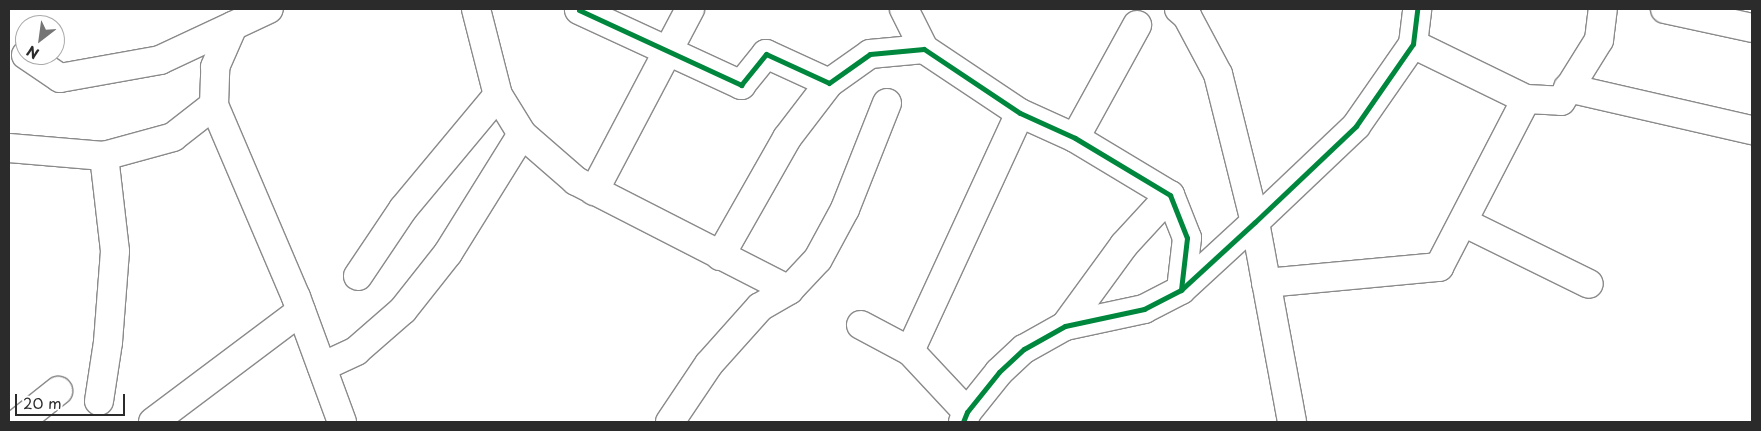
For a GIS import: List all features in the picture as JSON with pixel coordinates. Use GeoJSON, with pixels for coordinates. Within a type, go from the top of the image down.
{"type":"FeatureCollection","features":[{"type":"Feature","properties":{"kind":"street"},"geometry":{"type":"LineString","coordinates":[[41,65],[60,78],[160,60],[270,9]]}},
{"type":"Feature","properties":{"kind":"street"},"geometry":{"type":"LineString","coordinates":[[476,9],[498,95],[522,134],[576,181],[789,290]]}},
{"type":"Feature","properties":{"kind":"street"},"geometry":{"type":"LineString","coordinates":[[594,191],[670,52],[690,9]]}},
{"type":"Feature","properties":{"kind":"street"},"geometry":{"type":"LineString","coordinates":[[904,9],[924,49],[1020,113],[1075,138],[1170,195],[1187,238],[1181,290]]}},
{"type":"Feature","properties":{"kind":"street"},"geometry":{"type":"LineString","coordinates":[[1179,9],[1187,16],[1218,74],[1255,222],[1292,422]]}},
{"type":"Feature","properties":{"kind":"street"},"geometry":{"type":"LineString","coordinates":[[1413,44],[1526,99],[1561,101],[1599,40],[1603,9]]}},
{"type":"Feature","properties":{"kind":"street"},"geometry":{"type":"LineString","coordinates":[[1665,9],[1752,28]]}},
{"type":"Feature","properties":{"kind":"street"},"geometry":{"type":"LineString","coordinates":[[579,10],[741,85],[766,54],[829,82]]}},
{"type":"Feature","properties":{"kind":"street"},"geometry":{"type":"LineString","coordinates":[[861,325],[910,351],[965,417],[999,372],[1024,349],[1065,326],[1144,309],[1181,290],[1356,126],[1413,44],[1409,12]]}},
{"type":"Feature","properties":{"kind":"street"},"geometry":{"type":"LineString","coordinates":[[1075,138],[1137,25]]}},
{"type":"Feature","properties":{"kind":"street"},"geometry":{"type":"LineString","coordinates":[[233,26],[215,68],[214,105],[301,311],[322,367],[338,420]]}},
{"type":"Feature","properties":{"kind":"street"},"geometry":{"type":"LineString","coordinates":[[720,256],[787,138],[829,82],[870,54],[924,49]]}},
{"type":"Feature","properties":{"kind":"street"},"geometry":{"type":"LineString","coordinates":[[1568,88],[1752,130]]}},
{"type":"Feature","properties":{"kind":"street"},"geometry":{"type":"LineString","coordinates":[[358,276],[409,201],[498,95]]}},
{"type":"Feature","properties":{"kind":"street"},"geometry":{"type":"LineString","coordinates":[[1266,283],[1439,267],[1526,99]]}},
{"type":"Feature","properties":{"kind":"street"},"geometry":{"type":"LineString","coordinates":[[670,422],[709,364],[760,307],[789,290],[818,258],[845,209],[887,103]]}},
{"type":"Feature","properties":{"kind":"street"},"geometry":{"type":"LineString","coordinates":[[9,148],[104,156],[173,137],[214,105]]}},
{"type":"Feature","properties":{"kind":"street"},"geometry":{"type":"LineString","coordinates":[[910,351],[1020,113]]}},
{"type":"Feature","properties":{"kind":"street"},"geometry":{"type":"LineString","coordinates":[[322,367],[356,351],[403,310],[448,253],[522,134]]}},
{"type":"Feature","properties":{"kind":"street"},"geometry":{"type":"LineString","coordinates":[[99,401],[108,342],[115,252],[104,156]]}},
{"type":"Feature","properties":{"kind":"street"},"geometry":{"type":"LineString","coordinates":[[1065,326],[1124,245],[1170,195]]}},
{"type":"Feature","properties":{"kind":"street"},"geometry":{"type":"LineString","coordinates":[[1463,222],[1589,284]]}},
{"type":"Feature","properties":{"kind":"street"},"geometry":{"type":"LineString","coordinates":[[153,422],[301,311]]}},
{"type":"Feature","properties":{"kind":"street"},"geometry":{"type":"LineString","coordinates":[[19,422],[58,391]]}},
{"type":"Feature","properties":{"kind":"cycle path"},"geometry":{"type":"LineString","coordinates":[[963,422],[967,412],[999,372],[1024,349],[1065,326],[1144,309],[1181,290],[1356,126],[1413,44],[1417,9]]}},
{"type":"Feature","properties":{"kind":"cycle path"},"geometry":{"type":"LineString","coordinates":[[579,10],[741,85],[766,54],[829,83],[870,54],[924,49],[1020,113],[1075,138],[1170,195],[1187,238],[1181,290]]}}]}
